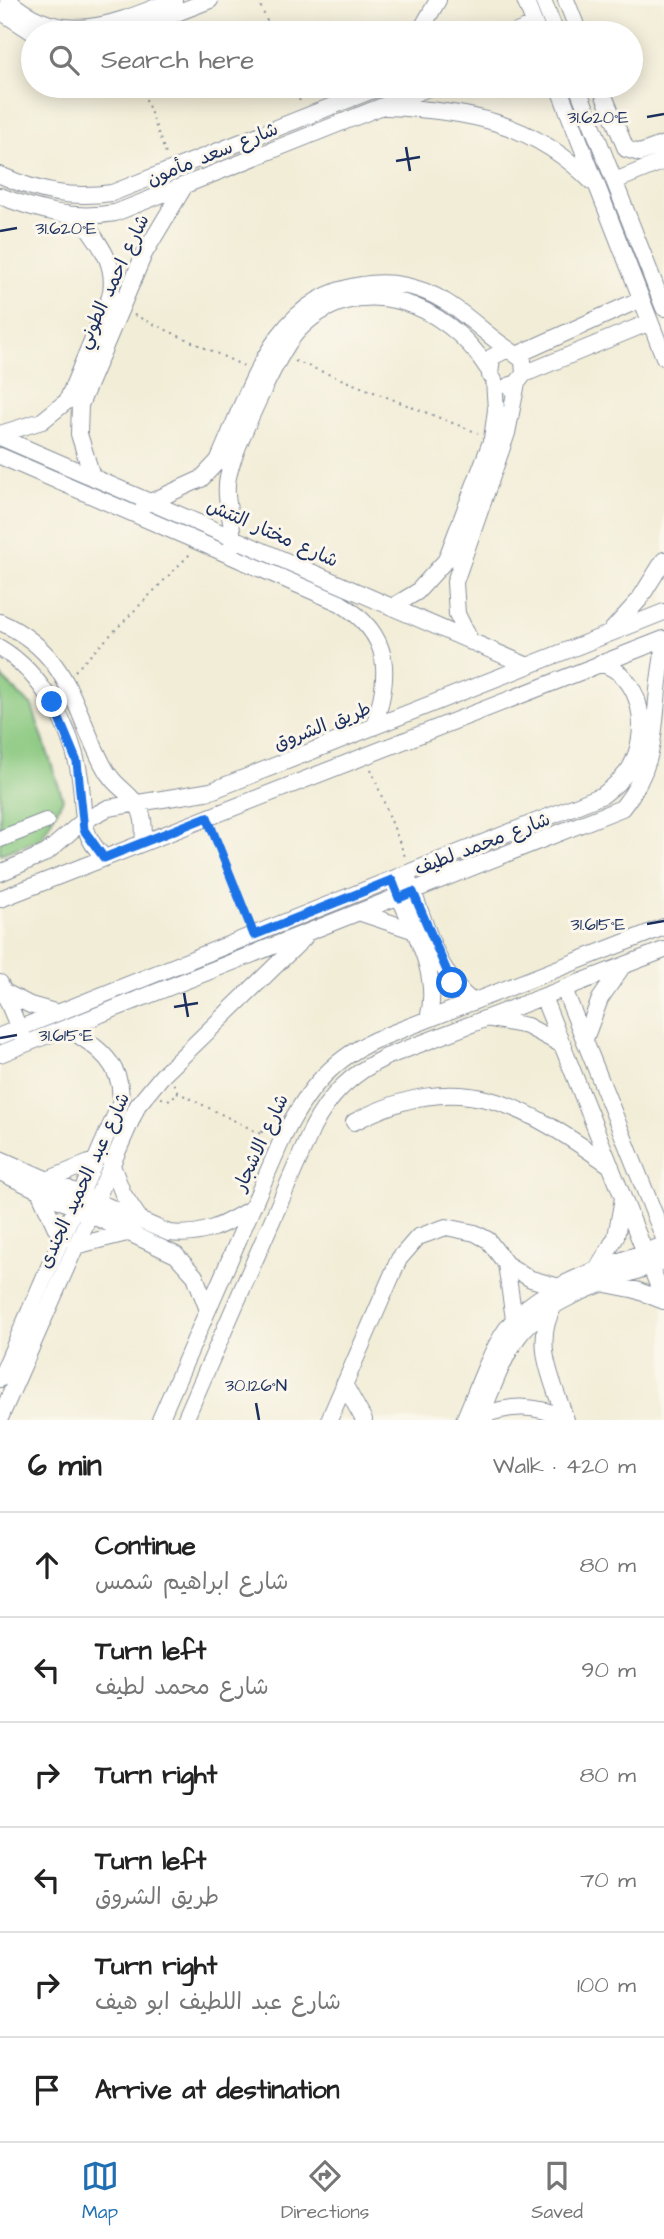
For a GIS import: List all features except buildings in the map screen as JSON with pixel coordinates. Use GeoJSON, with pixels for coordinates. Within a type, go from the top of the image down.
{"type":"FeatureCollection","features":[{"type":"Feature","properties":{"kind":"street"},"geometry":{"type":"LineString","coordinates":[[8,0],[27,14],[44,21]]}},
{"type":"Feature","properties":{"kind":"street"},"geometry":{"type":"LineString","coordinates":[[129,21],[145,0]]}},
{"type":"Feature","properties":{"kind":"street"},"geometry":{"type":"LineString","coordinates":[[138,21],[174,0]]}},
{"type":"Feature","properties":{"kind":"street"},"geometry":{"type":"LineString","coordinates":[[148,21],[210,0]]}},
{"type":"Feature","properties":{"kind":"street"},"geometry":{"type":"LineString","coordinates":[[426,21],[438,0]]}},
{"type":"Feature","properties":{"kind":"street"},"geometry":{"type":"LineString","coordinates":[[524,0],[533,21]]}},
{"type":"Feature","properties":{"kind":"street"},"geometry":{"type":"LineString","coordinates":[[543,0],[551,21]]}},
{"type":"Feature","properties":{"kind":"street"},"geometry":{"type":"LineString","coordinates":[[566,0],[574,21]]}},
{"type":"Feature","properties":{"kind":"street"},"geometry":{"type":"LineString","coordinates":[[0,11],[21,25]]}},
{"type":"Feature","properties":{"kind":"street","name":"شارع سعد مأمون"},"geometry":{"type":"LineString","coordinates":[[0,176],[33,189],[86,197],[112,193],[352,98]]}},
{"type":"Feature","properties":{"kind":"street","name":"شارع سعد مأمون"},"geometry":{"type":"LineString","coordinates":[[0,196],[36,210],[80,217],[115,213],[403,98]]}},
{"type":"Feature","properties":{"kind":"street"},"geometry":{"type":"LineString","coordinates":[[563,98],[664,357]]}},
{"type":"Feature","properties":{"kind":"street"},"geometry":{"type":"LineString","coordinates":[[582,98],[664,308]]}},
{"type":"Feature","properties":{"kind":"street"},"geometry":{"type":"LineString","coordinates":[[605,98],[626,149],[640,153],[664,144]]}},
{"type":"Feature","properties":{"kind":"street"},"geometry":{"type":"LineString","coordinates":[[380,107],[440,110],[494,121],[553,150],[598,188]]}},
{"type":"Feature","properties":{"kind":"street"},"geometry":{"type":"LineString","coordinates":[[615,181],[664,161]]}},
{"type":"Feature","properties":{"kind":"street","name":"شارع احمد الطوني"},"geometry":{"type":"LineString","coordinates":[[0,435],[42,421],[67,401],[144,254],[184,187]]}},
{"type":"Feature","properties":{"kind":"street","name":"شارع احمد الطوني"},"geometry":{"type":"LineString","coordinates":[[80,217],[110,262],[113,286],[113,314],[80,405],[79,434],[92,476]]}},
{"type":"Feature","properties":{"kind":"street"},"geometry":{"type":"LineString","coordinates":[[617,236],[634,230]]}},
{"type":"Feature","properties":{"kind":"street"},"geometry":{"type":"LineString","coordinates":[[141,517],[149,501],[201,479],[211,471],[271,344],[286,324],[304,307],[337,290],[373,283],[398,284],[444,301],[513,352],[525,367],[507,433],[455,582],[457,614],[471,642]]}},
{"type":"Feature","properties":{"kind":"street"},"geometry":{"type":"LineString","coordinates":[[227,554],[233,537],[228,479],[280,355],[296,333],[331,309],[372,299],[393,300],[424,309],[451,325],[472,345],[491,375],[505,386],[650,322]]}},
{"type":"Feature","properties":{"kind":"street"},"geometry":{"type":"LineString","coordinates":[[392,607],[422,587],[446,560],[492,439],[496,410],[491,375],[496,353],[513,352],[641,299]]}},
{"type":"Feature","properties":{"kind":"street","name":"شارع مختار التتش"},"geometry":{"type":"LineString","coordinates":[[0,435],[528,666]]}},
{"type":"Feature","properties":{"kind":"street","name":"شارع مختار التتش"},"geometry":{"type":"LineString","coordinates":[[0,456],[328,598],[356,613],[379,643],[386,680],[374,727]]}},
{"type":"Feature","properties":{"kind":"street"},"geometry":{"type":"LineString","coordinates":[[43,474],[49,458]]}},
{"type":"Feature","properties":{"kind":"street"},"geometry":{"type":"LineString","coordinates":[[607,636],[639,600],[664,559]]}},
{"type":"Feature","properties":{"kind":"street"},"geometry":{"type":"LineString","coordinates":[[328,598],[336,583]]}},
{"type":"Feature","properties":{"kind":"street","name":"طريق الشروق"},"geometry":{"type":"LineString","coordinates":[[0,873],[46,853],[82,822],[108,808],[136,801],[172,800],[203,794],[664,612]]}},
{"type":"Feature","properties":{"kind":"street"},"geometry":{"type":"LineString","coordinates":[[0,622],[30,639],[66,679],[104,767],[136,801],[144,825],[143,842]]}},
{"type":"Feature","properties":{"kind":"street"},"geometry":{"type":"LineString","coordinates":[[2,901],[143,842],[664,639]]}},
{"type":"Feature","properties":{"kind":"street"},"geometry":{"type":"LineString","coordinates":[[0,648],[35,676],[52,702],[77,762],[82,822],[88,838],[104,858]]}},
{"type":"Feature","properties":{"kind":"street","name":"شارع محمد لطيف"},"geometry":{"type":"LineString","coordinates":[[9,1038],[66,1028],[603,818],[622,808],[638,794],[659,758],[660,676],[664,650]]}},
{"type":"Feature","properties":{"kind":"street","name":"شارع محمد لطيف"},"geometry":{"type":"LineString","coordinates":[[9,1038],[58,1013],[586,803],[618,783],[638,750],[640,711],[635,694],[626,679],[614,668],[600,663]]}},
{"type":"Feature","properties":{"kind":"street"},"geometry":{"type":"LineString","coordinates":[[0,839],[46,821]]}},
{"type":"Feature","properties":{"kind":"street"},"geometry":{"type":"LineString","coordinates":[[403,876],[412,930],[432,983],[428,1019]]}},
{"type":"Feature","properties":{"kind":"street"},"geometry":{"type":"LineString","coordinates":[[406,895],[452,983],[473,1002]]}},
{"type":"Feature","properties":{"kind":"street"},"geometry":{"type":"LineString","coordinates":[[361,912],[412,930]]}},
{"type":"Feature","properties":{"kind":"street","name":"شارع الاشجار"},"geometry":{"type":"LineString","coordinates":[[160,1420],[280,1144],[306,1095],[336,1062],[355,1049],[664,927]]}},
{"type":"Feature","properties":{"kind":"street","name":"شارع عبد الحميد الجندى"},"geometry":{"type":"LineString","coordinates":[[103,1162],[147,1091],[310,932]]}},
{"type":"Feature","properties":{"kind":"street"},"geometry":{"type":"LineString","coordinates":[[184,1420],[322,1110],[350,1078],[386,1057],[664,950]]}},
{"type":"Feature","properties":{"kind":"street"},"geometry":{"type":"LineString","coordinates":[[585,1039],[600,999],[622,966]]}},
{"type":"Feature","properties":{"kind":"street"},"geometry":{"type":"LineString","coordinates":[[2,987],[30,1005],[58,1013]]}},
{"type":"Feature","properties":{"kind":"street"},"geometry":{"type":"LineString","coordinates":[[2,987],[9,1038]]}},
{"type":"Feature","properties":{"kind":"street"},"geometry":{"type":"LineString","coordinates":[[564,989],[664,1238]]}},
{"type":"Feature","properties":{"kind":"street"},"geometry":{"type":"LineString","coordinates":[[543,997],[623,1196],[653,1260],[664,1301]]}},
{"type":"Feature","properties":{"kind":"street"},"geometry":{"type":"LineString","coordinates":[[485,1019],[507,1020],[527,1026],[564,1046]]}},
{"type":"Feature","properties":{"kind":"street","name":"شارع عبد الحميد الجندى"},"geometry":{"type":"LineString","coordinates":[[0,1418],[68,1243],[103,1162],[120,1104],[120,1077],[105,1055],[66,1028]]}},
{"type":"Feature","properties":{"kind":"street"},"geometry":{"type":"LineString","coordinates":[[354,1122],[376,1110],[423,1097],[472,1096],[519,1108],[542,1119],[611,1166]]}},
{"type":"Feature","properties":{"kind":"street"},"geometry":{"type":"LineString","coordinates":[[280,1144],[301,1154]]}},
{"type":"Feature","properties":{"kind":"street"},"geometry":{"type":"LineString","coordinates":[[0,1160],[43,1185],[68,1243],[136,1226]]}},
{"type":"Feature","properties":{"kind":"street"},"geometry":{"type":"LineString","coordinates":[[43,1185],[103,1162],[123,1194],[136,1226],[187,1265],[202,1289],[208,1310]]}},
{"type":"Feature","properties":{"kind":"street"},"geometry":{"type":"LineString","coordinates":[[0,1172],[43,1185],[136,1226],[169,1233],[199,1234],[214,1229],[252,1208]]}},
{"type":"Feature","properties":{"kind":"street"},"geometry":{"type":"LineString","coordinates":[[480,1418],[518,1337],[528,1324],[600,1278],[616,1237],[623,1196]]}},
{"type":"Feature","properties":{"kind":"street"},"geometry":{"type":"LineString","coordinates":[[329,1420],[398,1259],[418,1237],[446,1227],[461,1228],[488,1240],[506,1264],[531,1279],[559,1287]]}},
{"type":"Feature","properties":{"kind":"street","name":"شارع عبد الحميد الجندى"},"geometry":{"type":"LineString","coordinates":[[0,1379],[7,1346],[68,1243]]}},
{"type":"Feature","properties":{"kind":"street"},"geometry":{"type":"LineString","coordinates":[[464,1420],[499,1342],[514,1319],[527,1306],[559,1287],[600,1278],[653,1260],[664,1245]]}},
{"type":"Feature","properties":{"kind":"street"},"geometry":{"type":"LineString","coordinates":[[506,1264],[514,1319]]}},
{"type":"Feature","properties":{"kind":"street"},"geometry":{"type":"LineString","coordinates":[[600,1278],[664,1301]]}},
{"type":"Feature","properties":{"kind":"street"},"geometry":{"type":"LineString","coordinates":[[554,1305],[543,1330],[542,1343],[565,1419]]}},
{"type":"Feature","properties":{"kind":"street"},"geometry":{"type":"LineString","coordinates":[[344,1384],[363,1420]]}},
{"type":"Feature","properties":{"kind":"street"},"geometry":{"type":"LineString","coordinates":[[480,1418],[506,1408],[532,1407],[565,1419]]}},
{"type":"Feature","properties":{"kind":"path"},"geometry":{"type":"LineString","coordinates":[[258,0],[267,21]]}},
{"type":"Feature","properties":{"kind":"path"},"geometry":{"type":"LineString","coordinates":[[145,98],[172,171]]}},
{"type":"Feature","properties":{"kind":"path"},"geometry":{"type":"LineString","coordinates":[[299,98],[307,117]]}},
{"type":"Feature","properties":{"kind":"path"},"geometry":{"type":"LineString","coordinates":[[113,314],[258,373]]}},
{"type":"Feature","properties":{"kind":"path"},"geometry":{"type":"LineString","coordinates":[[280,355],[492,439]]}},
{"type":"Feature","properties":{"kind":"path"},"geometry":{"type":"LineString","coordinates":[[66,679],[201,543]]}},
{"type":"Feature","properties":{"kind":"path"},"geometry":{"type":"LineString","coordinates":[[366,755],[403,876]]}},
{"type":"Feature","properties":{"kind":"path"},"geometry":{"type":"LineString","coordinates":[[207,817],[254,935]]}},
{"type":"Feature","properties":{"kind":"path"},"geometry":{"type":"LineString","coordinates":[[177,1092],[261,1135]]}},
{"type":"Feature","properties":{"kind":"green space"},"geometry":{"type":"Polygon","coordinates":[[[0,676],[32,706],[63,799],[41,839],[0,854],[0,676]]]}},
{"type":"Feature","properties":{"kind":"route"},"geometry":{"type":"LineString","coordinates":[[52,702],[77,762],[84,830],[97,852],[104,858],[207,817],[254,935],[392,880],[399,898],[413,892],[452,983]]}}]}
